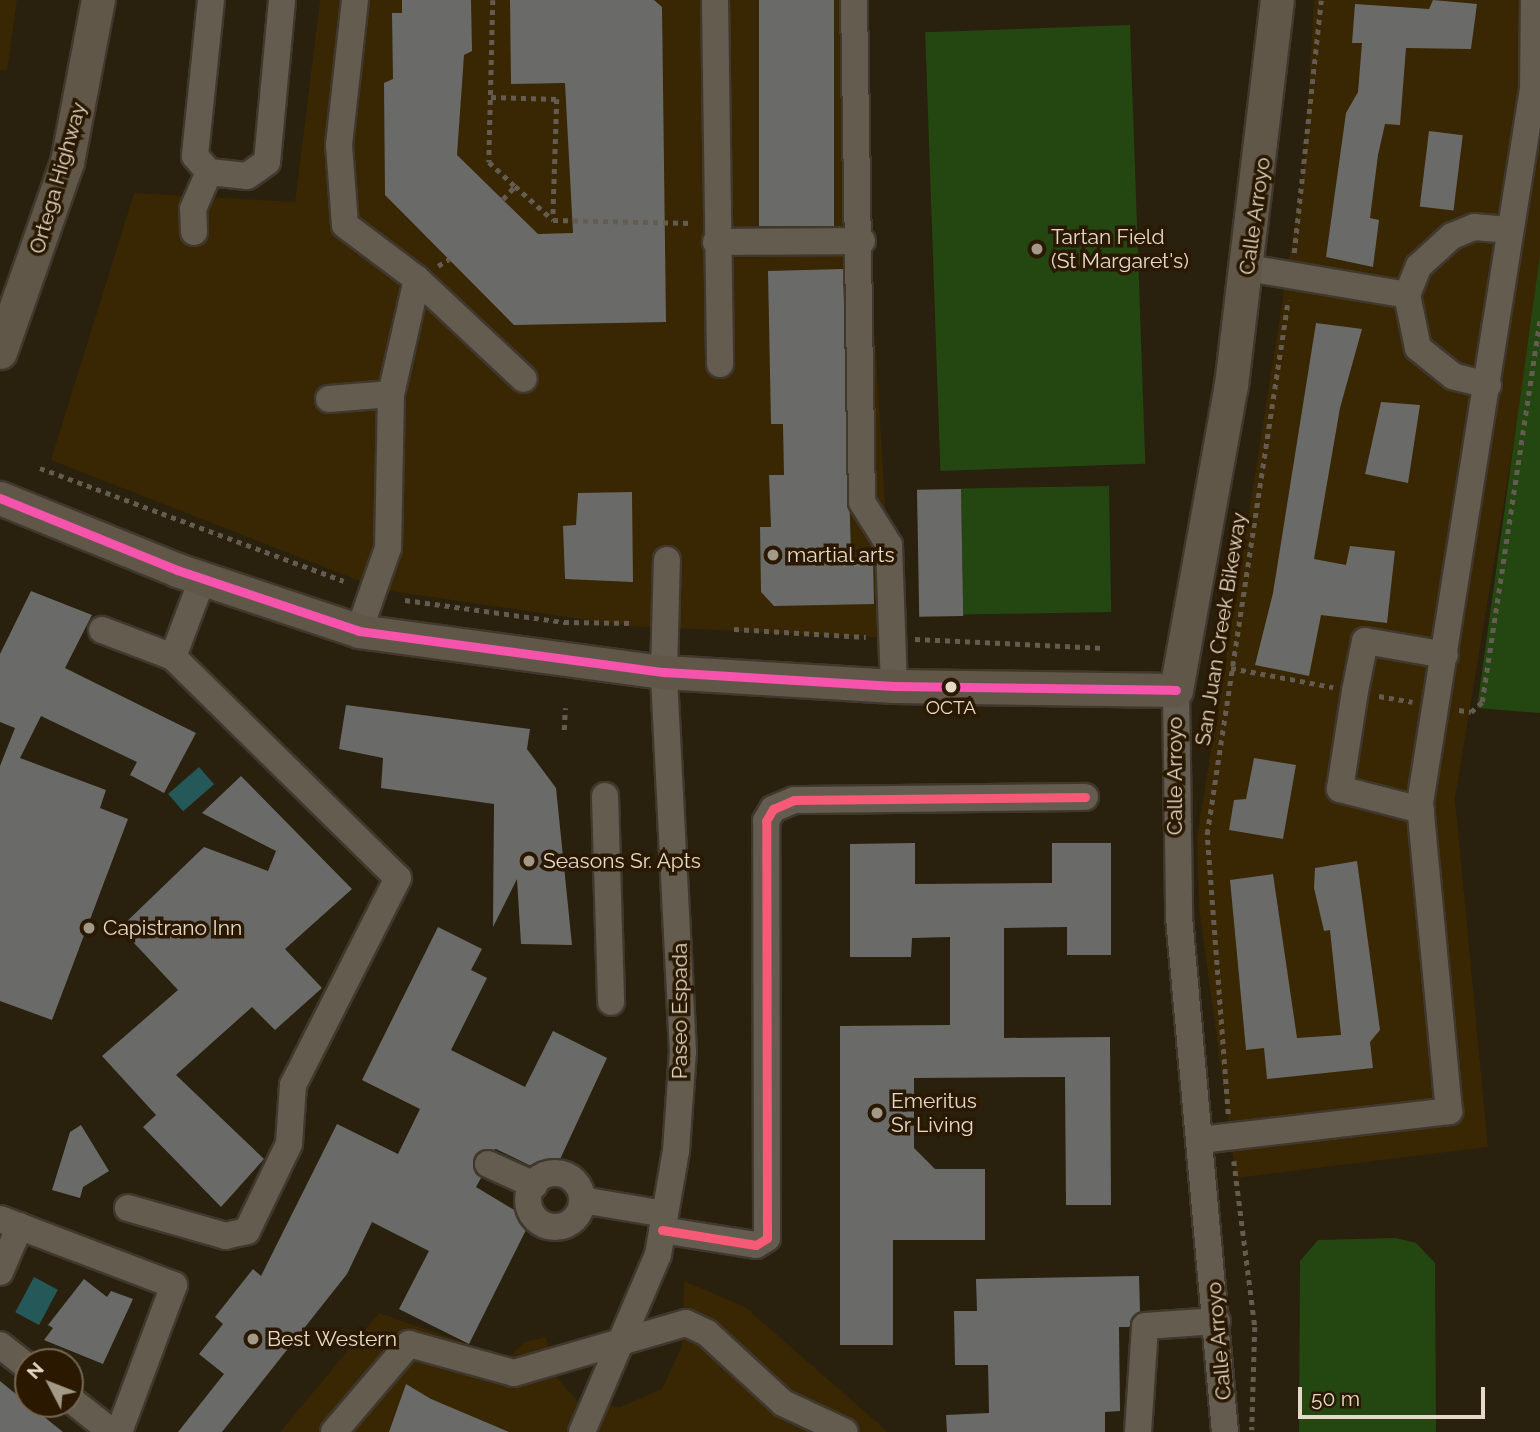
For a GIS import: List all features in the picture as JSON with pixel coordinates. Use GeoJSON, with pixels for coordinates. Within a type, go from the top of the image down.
{"type":"FeatureCollection","features":[{"type":"Feature","properties":{"kind":"main road","name":"Ortega Highway"},"geometry":{"type":"LineString","coordinates":[[0,352],[67,162],[98,0]]}},
{"type":"Feature","properties":{"kind":"main road","name":"Calle Arroyo"},"geometry":{"type":"LineString","coordinates":[[1176,690],[1248,268],[1277,0]]}},
{"type":"Feature","properties":{"kind":"main road"},"geometry":{"type":"LineString","coordinates":[[0,498],[203,577],[359,631],[664,672],[894,685],[1176,690]]}},
{"type":"Feature","properties":{"kind":"street"},"geometry":{"type":"LineString","coordinates":[[211,0],[195,156],[209,172],[247,176],[267,162],[282,0]]}},
{"type":"Feature","properties":{"kind":"street"},"geometry":{"type":"LineString","coordinates":[[355,0],[339,145],[345,225],[417,279],[524,379]]}},
{"type":"Feature","properties":{"kind":"street"},"geometry":{"type":"LineString","coordinates":[[715,0],[715,232],[720,364]]}},
{"type":"Feature","properties":{"kind":"street"},"geometry":{"type":"LineString","coordinates":[[854,0],[862,241],[862,502],[889,545],[894,685]]}},
{"type":"Feature","properties":{"kind":"street"},"geometry":{"type":"LineString","coordinates":[[1200,1140],[1449,1111],[1421,810],[1533,89],[1534,0]]}},
{"type":"Feature","properties":{"kind":"street"},"geometry":{"type":"LineString","coordinates":[[194,232],[194,209],[209,172]]}},
{"type":"Feature","properties":{"kind":"street"},"geometry":{"type":"LineString","coordinates":[[1488,385],[1452,376],[1418,348],[1407,295],[1419,266],[1452,236],[1474,227],[1510,230]]}},
{"type":"Feature","properties":{"kind":"street"},"geometry":{"type":"LineString","coordinates":[[715,232],[862,241]]}},
{"type":"Feature","properties":{"kind":"street"},"geometry":{"type":"LineString","coordinates":[[1248,268],[1407,295]]}},
{"type":"Feature","properties":{"kind":"street"},"geometry":{"type":"LineString","coordinates":[[359,631],[388,548],[391,394],[417,279]]}},
{"type":"Feature","properties":{"kind":"street"},"geometry":{"type":"LineString","coordinates":[[329,399],[391,394]]}},
{"type":"Feature","properties":{"kind":"street","name":"Paseo Espada"},"geometry":{"type":"LineString","coordinates":[[582,1432],[618,1339],[658,1255],[683,1052],[664,672],[667,560]]}},
{"type":"Feature","properties":{"kind":"street"},"geometry":{"type":"LineString","coordinates":[[173,657],[203,577]]}},
{"type":"Feature","properties":{"kind":"street"},"geometry":{"type":"LineString","coordinates":[[102,630],[173,657],[398,878],[293,1085],[289,1144],[247,1231],[226,1236],[128,1208]]}},
{"type":"Feature","properties":{"kind":"street"},"geometry":{"type":"LineString","coordinates":[[1421,810],[1340,789],[1355,691],[1365,641],[1445,654]]}},
{"type":"Feature","properties":{"kind":"street","name":"Calle Arroyo"},"geometry":{"type":"LineString","coordinates":[[1176,690],[1174,834],[1225,1432]]}},
{"type":"Feature","properties":{"kind":"street"},"geometry":{"type":"LineString","coordinates":[[605,796],[611,1002]]}},
{"type":"Feature","properties":{"kind":"street"},"geometry":{"type":"LineString","coordinates":[[582,1200],[756,1245],[767,1238],[766,821],[773,809],[794,800],[1085,797]]}},
{"type":"Feature","properties":{"kind":"street"},"geometry":{"type":"LineString","coordinates":[[488,1164],[534,1185]]}},
{"type":"Feature","properties":{"kind":"street"},"geometry":{"type":"LineString","coordinates":[[547,1175],[564,1175],[577,1185],[582,1200],[569,1224],[551,1227],[530,1210],[534,1185],[547,1175]]}},
{"type":"Feature","properties":{"kind":"street"},"geometry":{"type":"LineString","coordinates":[[0,1272],[10,1223],[174,1285],[120,1432]]}},
{"type":"Feature","properties":{"kind":"street"},"geometry":{"type":"LineString","coordinates":[[1138,1432],[1145,1326],[1217,1321]]}},
{"type":"Feature","properties":{"kind":"street"},"geometry":{"type":"LineString","coordinates":[[342,1429],[409,1344],[514,1373],[618,1339],[686,1323],[708,1332],[783,1403],[845,1432]]}},
{"type":"Feature","properties":{"kind":"street"},"geometry":{"type":"LineString","coordinates":[[0,1345],[14,1356]]}},
{"type":"Feature","properties":{"kind":"street"},"geometry":{"type":"LineString","coordinates":[[84,1410],[112,1432]]}},
{"type":"Feature","properties":{"kind":"path"},"geometry":{"type":"LineString","coordinates":[[492,0],[489,162],[554,220],[715,232]]}},
{"type":"Feature","properties":{"kind":"path","name":"San Juan Creek Bikeway"},"geometry":{"type":"LineString","coordinates":[[1252,1432],[1255,1327],[1231,1137],[1207,834],[1291,275],[1317,83],[1321,0]]}},
{"type":"Feature","properties":{"kind":"path"},"geometry":{"type":"LineString","coordinates":[[491,97],[557,99],[554,220]]}},
{"type":"Feature","properties":{"kind":"path"},"geometry":{"type":"LineString","coordinates":[[503,199],[516,186]]}},
{"type":"Feature","properties":{"kind":"path"},"geometry":{"type":"LineString","coordinates":[[40,468],[344,582]]}},
{"type":"Feature","properties":{"kind":"path"},"geometry":{"type":"LineString","coordinates":[[405,600],[552,621],[633,623]]}},
{"type":"Feature","properties":{"kind":"path"},"geometry":{"type":"LineString","coordinates":[[734,629],[866,637]]}},
{"type":"Feature","properties":{"kind":"path"},"geometry":{"type":"LineString","coordinates":[[893,638],[1105,648]]}},
{"type":"Feature","properties":{"kind":"path"},"geometry":{"type":"LineString","coordinates":[[564,730],[565,708]]}},
{"type":"Feature","properties":{"kind":"shaded area"},"geometry":{"type":"Polygon","coordinates":[[[0,0],[17,0],[7,71],[0,70],[0,0]]]}},
{"type":"Feature","properties":{"kind":"shaded area"},"geometry":{"type":"Polygon","coordinates":[[[320,0],[855,0],[893,638],[629,626],[383,590],[51,460],[134,193],[295,202],[320,0]]]}},
{"type":"Feature","properties":{"kind":"shaded area"},"geometry":{"type":"Polygon","coordinates":[[[1314,0],[1540,0],[1540,283],[1455,799],[1488,1147],[1236,1178],[1199,908],[1197,838],[1304,166],[1314,0]]]}},
{"type":"Feature","properties":{"kind":"shaded area"},"geometry":{"type":"Polygon","coordinates":[[[684,1281],[745,1307],[888,1432],[280,1432],[379,1313],[509,1358],[524,1342],[546,1337],[554,1374],[578,1402],[620,1407],[662,1389],[682,1346],[684,1281]]]}},
{"type":"Feature","properties":{"kind":"green space","name":"Tartan Field (St Margaret's)"},"geometry":{"type":"Polygon","coordinates":[[[1130,25],[1145,464],[940,471],[925,32],[1130,25]]]}},
{"type":"Feature","properties":{"kind":"green space"},"geometry":{"type":"Polygon","coordinates":[[[1540,255],[1540,713],[1477,708],[1540,255]]]}},
{"type":"Feature","properties":{"kind":"green space"},"geometry":{"type":"Polygon","coordinates":[[[1109,486],[1111,612],[963,615],[961,489],[1109,486]]]}},
{"type":"Feature","properties":{"kind":"green space"},"geometry":{"type":"Polygon","coordinates":[[[1396,1238],[1416,1243],[1435,1263],[1436,1432],[1299,1432],[1300,1261],[1318,1240],[1396,1238]]]}},
{"type":"Feature","properties":{"kind":"water"},"geometry":{"type":"Polygon","coordinates":[[[199,767],[214,784],[183,811],[168,794],[199,767]]]}},
{"type":"Feature","properties":{"kind":"water"},"geometry":{"type":"Polygon","coordinates":[[[34,1277],[58,1290],[39,1325],[15,1312],[34,1277]]]}},
{"type":"Feature","properties":{"kind":"building"},"geometry":{"type":"Polygon","coordinates":[[[402,0],[471,0],[472,51],[464,55],[457,155],[538,234],[573,233],[565,83],[511,84],[510,0],[654,0],[662,7],[666,322],[514,325],[385,195],[384,83],[393,79],[392,13],[402,13],[402,0]]]}},
{"type":"Feature","properties":{"kind":"building"},"geometry":{"type":"Polygon","coordinates":[[[759,0],[834,0],[834,226],[759,226],[759,0]]]}},
{"type":"Feature","properties":{"kind":"building"},"geometry":{"type":"Polygon","coordinates":[[[1433,0],[1477,4],[1471,49],[1406,48],[1400,125],[1385,124],[1378,155],[1370,218],[1379,220],[1373,267],[1326,257],[1346,113],[1358,92],[1362,43],[1352,43],[1355,4],[1429,9],[1433,0]]]}},
{"type":"Feature","properties":{"kind":"building"},"geometry":{"type":"Polygon","coordinates":[[[1429,131],[1463,135],[1453,211],[1420,206],[1429,131]]]}},
{"type":"Feature","properties":{"kind":"building"},"geometry":{"type":"Polygon","coordinates":[[[843,269],[851,556],[873,556],[874,604],[774,606],[761,592],[760,527],[771,527],[769,475],[784,475],[783,424],[771,424],[768,271],[843,269]]]}},
{"type":"Feature","properties":{"kind":"building"},"geometry":{"type":"Polygon","coordinates":[[[1316,323],[1362,329],[1340,408],[1314,559],[1346,565],[1350,546],[1395,551],[1387,623],[1321,615],[1309,676],[1255,665],[1273,593],[1316,323]]]}},
{"type":"Feature","properties":{"kind":"building"},"geometry":{"type":"Polygon","coordinates":[[[1381,402],[1420,405],[1408,483],[1365,474],[1381,402]]]}},
{"type":"Feature","properties":{"kind":"building"},"geometry":{"type":"Polygon","coordinates":[[[961,489],[963,616],[919,617],[917,490],[961,489]]]}},
{"type":"Feature","properties":{"kind":"building"},"geometry":{"type":"Polygon","coordinates":[[[632,492],[633,582],[565,579],[563,526],[576,525],[578,493],[632,492]]]}},
{"type":"Feature","properties":{"kind":"building"},"geometry":{"type":"Polygon","coordinates":[[[31,591],[92,615],[65,668],[196,733],[164,793],[130,775],[137,762],[41,716],[20,758],[106,790],[100,808],[128,819],[52,1020],[0,1001],[0,766],[15,728],[0,722],[0,654],[31,591]]]}},
{"type":"Feature","properties":{"kind":"building","name":"Seasons Sr. Apts"},"geometry":{"type":"Polygon","coordinates":[[[346,705],[530,729],[527,749],[556,788],[572,945],[521,944],[517,879],[493,927],[494,804],[381,788],[383,758],[339,749],[346,705]]]}},
{"type":"Feature","properties":{"kind":"building"},"geometry":{"type":"Polygon","coordinates":[[[1254,758],[1296,765],[1283,839],[1229,830],[1234,800],[1246,799],[1254,758]]]}},
{"type":"Feature","properties":{"kind":"building"},"geometry":{"type":"Polygon","coordinates":[[[241,776],[352,889],[285,949],[322,988],[275,1030],[252,1007],[176,1075],[264,1159],[221,1207],[143,1127],[156,1115],[102,1056],[178,990],[120,928],[204,847],[268,871],[276,851],[202,813],[241,776]]]}},
{"type":"Feature","properties":{"kind":"building","name":"Emeritus Sr Living"},"geometry":{"type":"Polygon","coordinates":[[[915,843],[915,884],[1052,883],[1052,843],[1111,843],[1111,955],[1067,955],[1067,927],[1004,928],[1004,1038],[1110,1037],[1111,1205],[1066,1205],[1065,1077],[914,1078],[914,1148],[935,1169],[985,1169],[985,1240],[893,1240],[893,1345],[840,1345],[840,1026],[950,1025],[950,937],[912,938],[911,957],[850,957],[850,844],[915,843]]]}},
{"type":"Feature","properties":{"kind":"building"},"geometry":{"type":"Polygon","coordinates":[[[1357,861],[1380,1030],[1370,1042],[1373,1068],[1267,1079],[1264,1048],[1246,1050],[1230,880],[1273,874],[1297,1038],[1341,1035],[1330,930],[1324,931],[1314,888],[1315,868],[1357,861]]]}},
{"type":"Feature","properties":{"kind":"building"},"geometry":{"type":"Polygon","coordinates":[[[438,927],[482,949],[471,970],[487,978],[451,1050],[525,1087],[553,1031],[607,1058],[556,1168],[529,1165],[496,1149],[474,1157],[481,1178],[476,1187],[531,1220],[469,1344],[399,1309],[429,1251],[372,1222],[347,1274],[222,1432],[178,1432],[224,1374],[199,1354],[223,1324],[215,1317],[253,1269],[261,1276],[337,1124],[398,1154],[420,1109],[362,1080],[438,927]]]}},
{"type":"Feature","properties":{"kind":"building"},"geometry":{"type":"Polygon","coordinates":[[[81,1125],[109,1171],[83,1187],[80,1198],[52,1190],[70,1132],[81,1125]]]}},
{"type":"Feature","properties":{"kind":"building"},"geometry":{"type":"Polygon","coordinates":[[[1139,1276],[1140,1311],[1129,1327],[1119,1327],[1120,1411],[1105,1412],[1105,1432],[947,1432],[946,1415],[989,1413],[988,1365],[955,1365],[954,1311],[977,1311],[976,1279],[1139,1276]]]}},
{"type":"Feature","properties":{"kind":"building"},"geometry":{"type":"Polygon","coordinates":[[[84,1279],[107,1297],[111,1291],[133,1299],[103,1364],[84,1356],[84,1348],[64,1348],[44,1340],[53,1328],[48,1325],[84,1279]]]}},
{"type":"Feature","properties":{"kind":"building"},"geometry":{"type":"Polygon","coordinates":[[[0,1381],[14,1392],[14,1418],[46,1418],[63,1432],[0,1432],[0,1381]]]}},
{"type":"Feature","properties":{"kind":"building"},"geometry":{"type":"Polygon","coordinates":[[[406,1384],[431,1399],[509,1432],[389,1432],[406,1384]]]}},
{"type":"Feature","properties":{"kind":"transit line"},"geometry":{"type":"LineString","coordinates":[[0,498],[177,570],[359,631],[664,672],[894,686],[1176,690]]}},
{"type":"Feature","properties":{"kind":"transit line"},"geometry":{"type":"LineString","coordinates":[[662,1230],[756,1245],[767,1238],[766,821],[773,809],[794,800],[1085,797]]}},
{"type":"Feature","properties":{"kind":"place","name":"Tartan Field (St Margaret's)"},"geometry":{"type":"Point","coordinates":[1037,249]}},
{"type":"Feature","properties":{"kind":"place","name":"martial arts"},"geometry":{"type":"Point","coordinates":[773,555]}},
{"type":"Feature","properties":{"kind":"place","name":"OCTA"},"geometry":{"type":"Point","coordinates":[951,687]}},
{"type":"Feature","properties":{"kind":"place","name":"Seasons Sr. Apts"},"geometry":{"type":"Point","coordinates":[529,861]}},
{"type":"Feature","properties":{"kind":"place","name":"Capistrano Inn"},"geometry":{"type":"Point","coordinates":[89,928]}},
{"type":"Feature","properties":{"kind":"place","name":"Emeritus Sr Living"},"geometry":{"type":"Point","coordinates":[877,1113]}},
{"type":"Feature","properties":{"kind":"place","name":"Best Western"},"geometry":{"type":"Point","coordinates":[253,1339]}}]}
